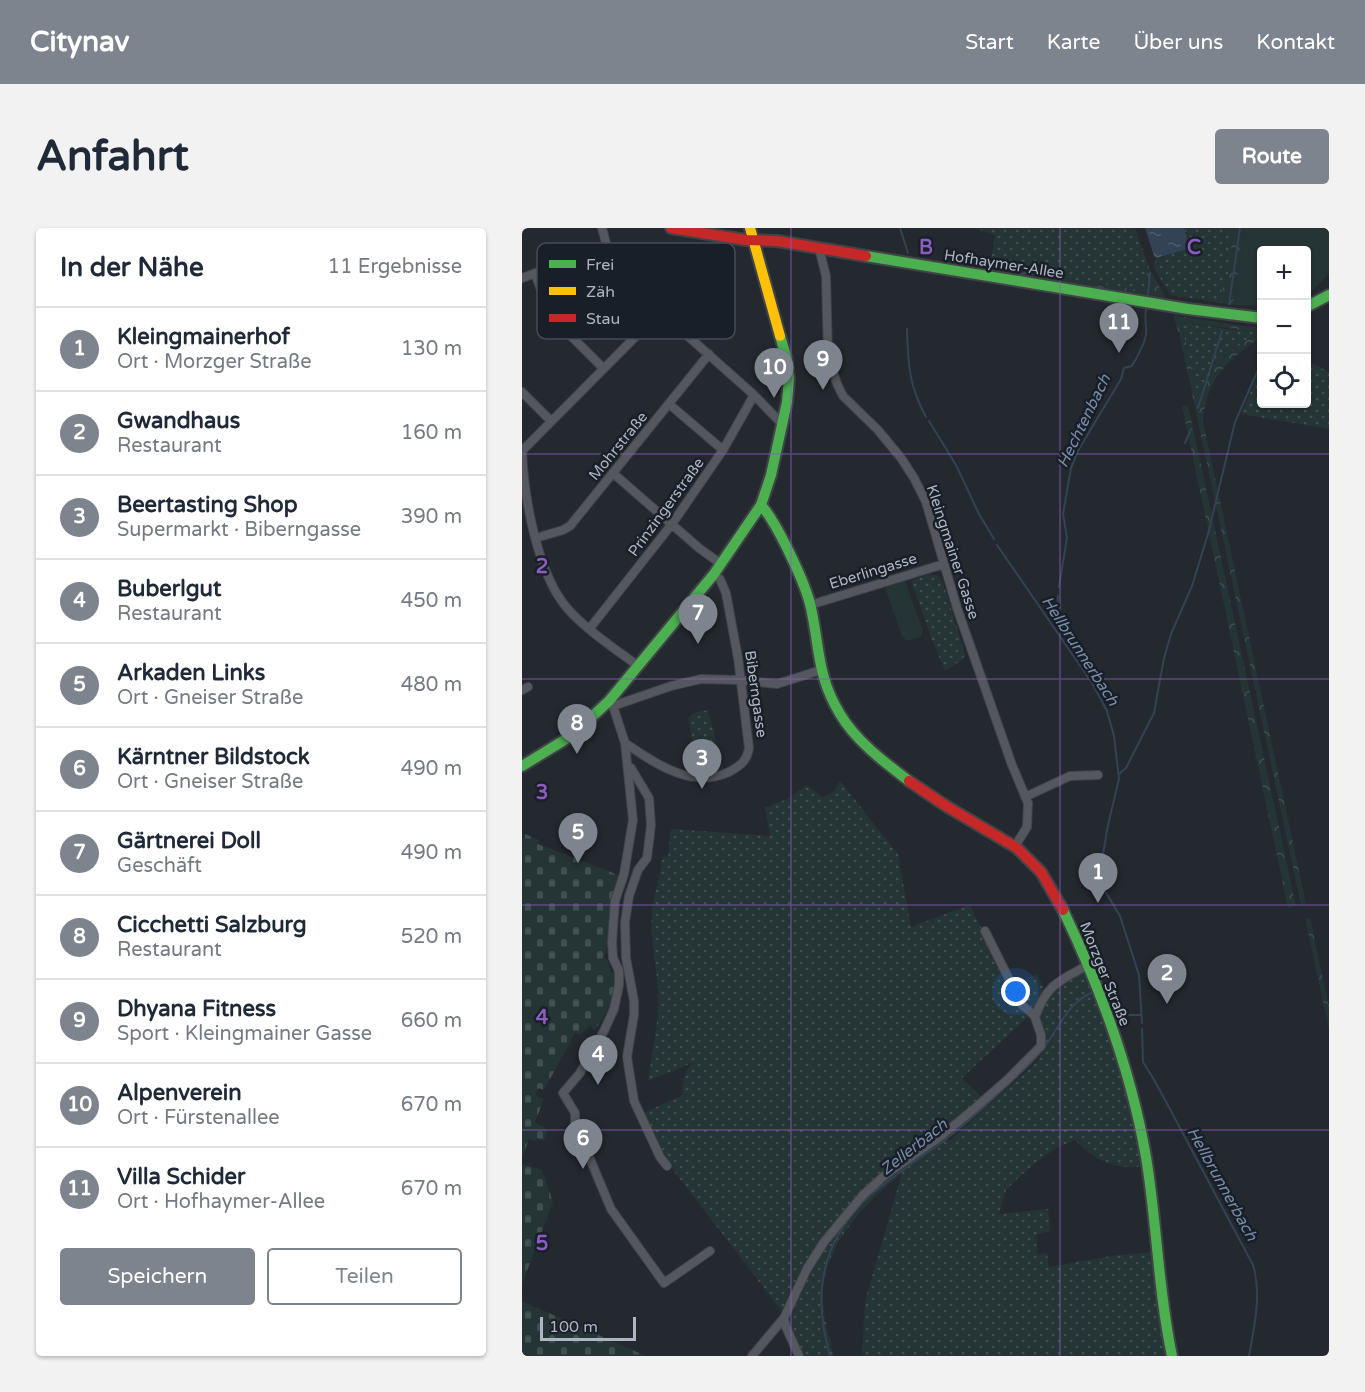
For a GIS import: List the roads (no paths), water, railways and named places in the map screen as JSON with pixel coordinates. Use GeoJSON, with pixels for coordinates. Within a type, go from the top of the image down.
{"type":"FeatureCollection","features":[{"type":"Feature","properties":{"kind":"street"},"geometry":{"type":"LineString","coordinates":[[602,228],[606,243]]}},
{"type":"Feature","properties":{"kind":"street","name":"Hofhaymer-Allee"},"geometry":{"type":"LineString","coordinates":[[671,228],[746,240],[754,239],[819,248],[1188,309],[1257,318]]}},
{"type":"Feature","properties":{"kind":"street"},"geometry":{"type":"LineString","coordinates":[[611,704],[638,666],[721,564],[761,505],[771,475],[787,402],[787,360],[750,228]]}},
{"type":"Feature","properties":{"kind":"street","name":"Kleingmainer Gasse"},"geometry":{"type":"LineString","coordinates":[[819,248],[826,276],[828,356],[837,384],[843,396],[878,430],[914,477],[926,502],[980,674],[1028,803],[1027,827],[1015,846]]}},
{"type":"Feature","properties":{"kind":"street"},"geometry":{"type":"LineString","coordinates":[[522,278],[535,273],[537,279]]}},
{"type":"Feature","properties":{"kind":"street"},"geometry":{"type":"LineString","coordinates":[[1311,304],[1328,295]]}},
{"type":"Feature","properties":{"kind":"street"},"geometry":{"type":"LineString","coordinates":[[574,339],[603,368]]}},
{"type":"Feature","properties":{"kind":"street"},"geometry":{"type":"LineString","coordinates":[[633,339],[522,452],[526,494],[536,538],[543,563],[557,593],[566,607],[638,666]]}},
{"type":"Feature","properties":{"kind":"street"},"geometry":{"type":"LineString","coordinates":[[692,339],[754,395],[782,424]]}},
{"type":"Feature","properties":{"kind":"street","name":"Mohrstraße"},"geometry":{"type":"LineString","coordinates":[[536,538],[570,526],[709,354]]}},
{"type":"Feature","properties":{"kind":"street"},"geometry":{"type":"LineString","coordinates":[[522,392],[551,421]]}},
{"type":"Feature","properties":{"kind":"street","name":"Prinzingerstraße"},"geometry":{"type":"LineString","coordinates":[[590,628],[672,524],[723,450],[754,395]]}},
{"type":"Feature","properties":{"kind":"street"},"geometry":{"type":"LineString","coordinates":[[669,404],[723,450]]}},
{"type":"Feature","properties":{"kind":"street"},"geometry":{"type":"LineString","coordinates":[[614,474],[699,548],[721,564]]}},
{"type":"Feature","properties":{"kind":"street","name":"Morzger Straße"},"geometry":{"type":"LineString","coordinates":[[761,505],[798,572],[810,605],[821,670],[843,719],[865,745],[939,802],[1015,846],[1035,865],[1049,884],[1088,965],[1123,1063],[1140,1130],[1154,1218],[1162,1303],[1172,1356]]}},
{"type":"Feature","properties":{"kind":"street","name":"Eberlingasse"},"geometry":{"type":"LineString","coordinates":[[810,605],[944,564]]}},
{"type":"Feature","properties":{"kind":"street","name":"Biberngasse"},"geometry":{"type":"LineString","coordinates":[[625,743],[666,769],[692,778],[717,776],[737,768],[748,755],[738,658],[726,592],[720,579],[714,574]]}},
{"type":"Feature","properties":{"kind":"street"},"geometry":{"type":"LineString","coordinates":[[522,766],[565,740],[611,704],[671,686],[701,680],[739,680],[777,684],[821,670]]}},
{"type":"Feature","properties":{"kind":"street"},"geometry":{"type":"LineString","coordinates":[[611,704],[625,743],[632,828],[624,874],[615,901],[613,958],[620,975],[614,1009],[593,1052],[563,1093],[575,1113],[574,1123],[611,1209],[664,1283],[710,1251]]}},
{"type":"Feature","properties":{"kind":"street"},"geometry":{"type":"LineString","coordinates":[[628,765],[649,798],[651,825],[647,858],[638,870],[629,896],[625,922],[626,958],[634,1001],[627,1057],[634,1101],[660,1157],[668,1166]]}},
{"type":"Feature","properties":{"kind":"street"},"geometry":{"type":"LineString","coordinates":[[1025,797],[1070,776],[1098,775]]}},
{"type":"Feature","properties":{"kind":"street"},"geometry":{"type":"LineString","coordinates":[[752,1356],[784,1318],[807,1269],[824,1242],[863,1195],[884,1176],[974,1109],[1041,1046],[1041,1035],[1035,1016],[1022,1005],[985,931]]}},
{"type":"Feature","properties":{"kind":"street"},"geometry":{"type":"LineString","coordinates":[[1035,1016],[1051,986],[1088,965]]}},
{"type":"Feature","properties":{"kind":"street"},"geometry":{"type":"LineString","coordinates":[[784,1318],[799,1356]]}},
{"type":"Feature","properties":{"kind":"water"},"geometry":{"type":"Polygon","coordinates":[[[1145,228],[1184,228],[1189,245],[1187,249],[1157,258],[1154,256],[1145,228]]]}},
{"type":"Feature","properties":{"kind":"waterway","name":"Hellbrunnerbach"},"geometry":{"type":"LineString","coordinates":[[900,228],[908,253]]}},
{"type":"Feature","properties":{"kind":"waterway","name":"Hechtenbach"},"geometry":{"type":"LineString","coordinates":[[1229,304],[1240,228]]}},
{"type":"Feature","properties":{"kind":"waterway","name":"Hechtenbach"},"geometry":{"type":"LineString","coordinates":[[1148,294],[1150,273]]}},
{"type":"Feature","properties":{"kind":"waterway","name":"Hechtenbach"},"geometry":{"type":"LineString","coordinates":[[1059,587],[1067,538],[1063,514],[1071,468],[1079,449],[1121,379],[1124,368],[1132,366],[1144,342],[1146,310]]}},
{"type":"Feature","properties":{"kind":"waterway","name":"Hellbrunnerbach"},"geometry":{"type":"LineString","coordinates":[[907,329],[910,374],[926,417]]}},
{"type":"Feature","properties":{"kind":"waterway","name":"Hechtenbach"},"geometry":{"type":"LineString","coordinates":[[1198,408],[1222,331]]}},
{"type":"Feature","properties":{"kind":"waterway"},"geometry":{"type":"LineString","coordinates":[[1119,774],[1126,768],[1154,713],[1164,658],[1171,634],[1192,586],[1208,534],[1235,422],[1257,372]]}},
{"type":"Feature","properties":{"kind":"waterway","name":"Hellbrunnerbach"},"geometry":{"type":"LineString","coordinates":[[929,421],[956,465],[979,514],[994,539]]}},
{"type":"Feature","properties":{"kind":"waterway","name":"Hechtenbach"},"geometry":{"type":"LineString","coordinates":[[1185,443],[1191,429]]}},
{"type":"Feature","properties":{"kind":"waterway","name":"Hellbrunnerbach"},"geometry":{"type":"LineString","coordinates":[[997,545],[1092,683],[1107,711],[1114,736],[1119,779],[1102,860],[1103,876],[1105,891],[1120,916],[1139,975],[1142,1023]]}},
{"type":"Feature","properties":{"kind":"waterway","name":"Hechtenbach"},"geometry":{"type":"LineString","coordinates":[[1058,596],[1059,624]]}},
{"type":"Feature","properties":{"kind":"waterway","name":"Zellerbach"},"geometry":{"type":"LineString","coordinates":[[1105,988],[1115,1015],[1142,1015]]}},
{"type":"Feature","properties":{"kind":"waterway","name":"Zellerbach"},"geometry":{"type":"LineString","coordinates":[[830,1356],[822,1310],[822,1289],[825,1268],[841,1229],[872,1194],[985,1107],[1040,1053],[1069,1010],[1093,992]]}},
{"type":"Feature","properties":{"kind":"waterway","name":"Hellbrunnerbach"},"geometry":{"type":"LineString","coordinates":[[1142,1029],[1143,1062],[1253,1265],[1257,1299],[1249,1356]]}},
{"type":"Feature","properties":{"kind":"place","name":"Villa Schider"},"geometry":{"type":"Point","coordinates":[1119,353]}},
{"type":"Feature","properties":{"kind":"place","name":"Dhyana Fitness"},"geometry":{"type":"Point","coordinates":[823,390]}},
{"type":"Feature","properties":{"kind":"place","name":"Alpenverein"},"geometry":{"type":"Point","coordinates":[774,398]}},
{"type":"Feature","properties":{"kind":"place","name":"Gärtnerei Doll"},"geometry":{"type":"Point","coordinates":[698,644]}},
{"type":"Feature","properties":{"kind":"place","name":"Cicchetti Salzburg"},"geometry":{"type":"Point","coordinates":[577,754]}},
{"type":"Feature","properties":{"kind":"place","name":"Beertasting Shop"},"geometry":{"type":"Point","coordinates":[702,789]}},
{"type":"Feature","properties":{"kind":"place","name":"Arkaden Links"},"geometry":{"type":"Point","coordinates":[578,863]}},
{"type":"Feature","properties":{"kind":"place","name":"Kleingmainerhof"},"geometry":{"type":"Point","coordinates":[1098,903]}},
{"type":"Feature","properties":{"kind":"place","name":"Gwandhaus"},"geometry":{"type":"Point","coordinates":[1167,1004]}},
{"type":"Feature","properties":{"kind":"place","name":"Buberlgut"},"geometry":{"type":"Point","coordinates":[598,1085]}},
{"type":"Feature","properties":{"kind":"place","name":"Kärntner Bildstock"},"geometry":{"type":"Point","coordinates":[583,1169]}}]}
